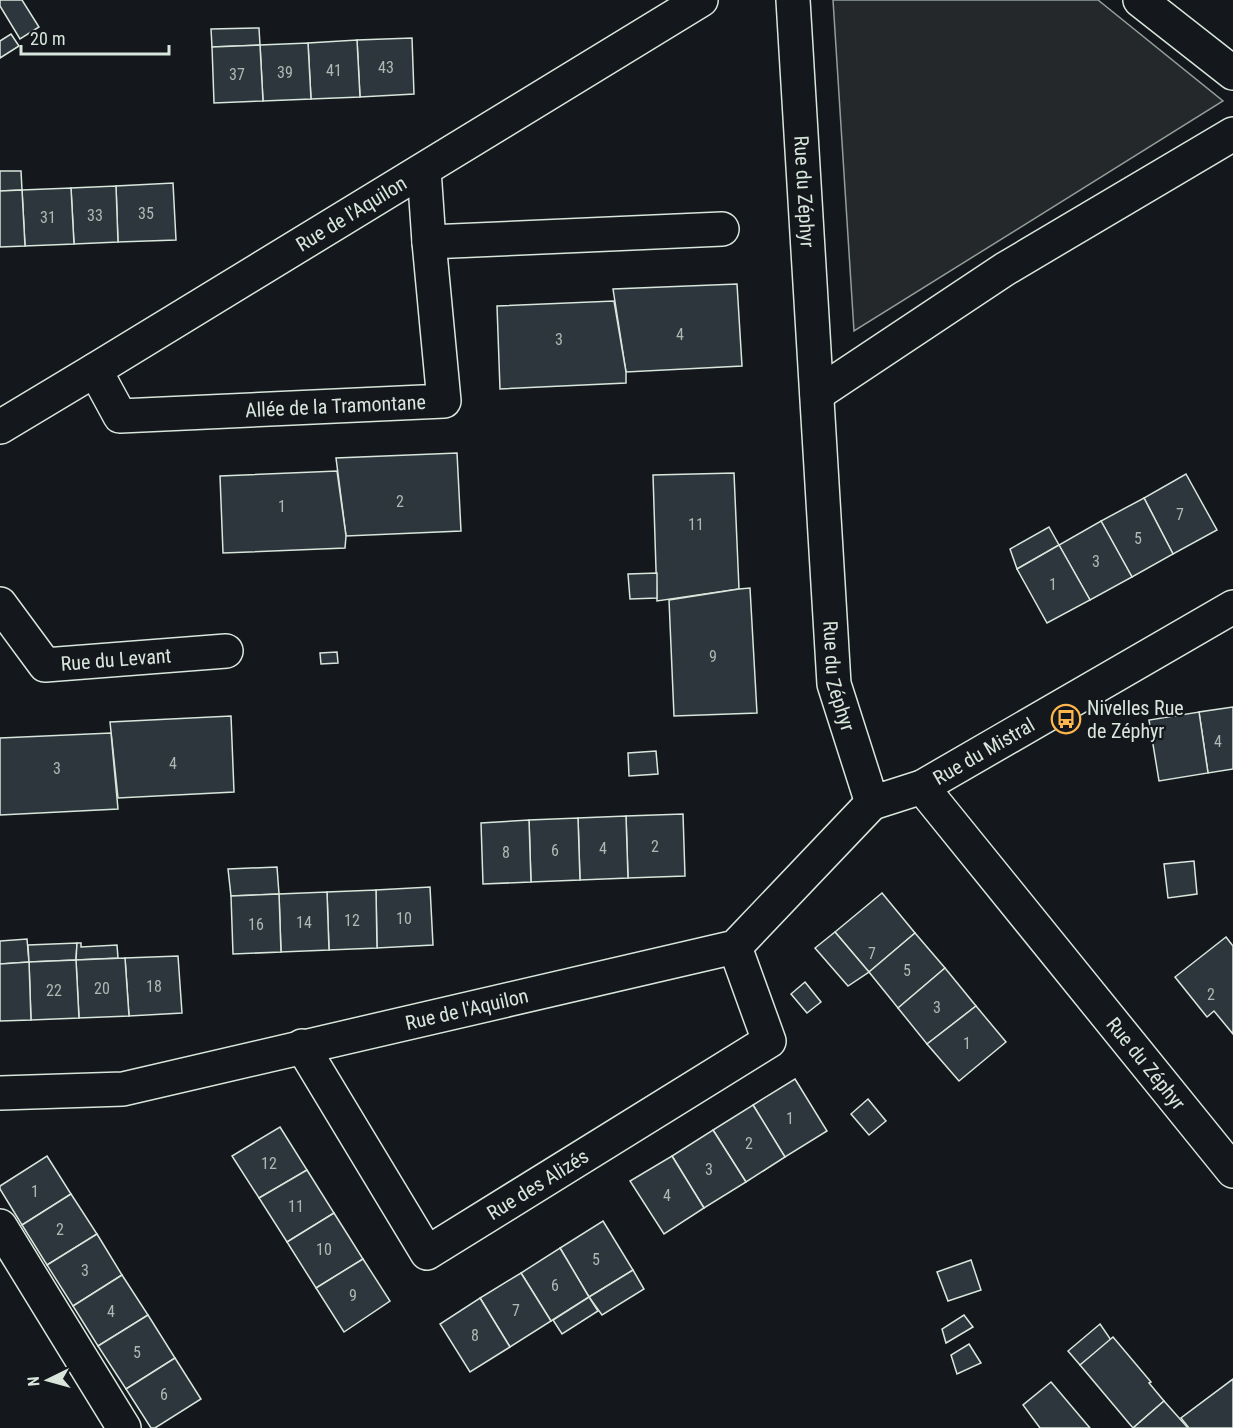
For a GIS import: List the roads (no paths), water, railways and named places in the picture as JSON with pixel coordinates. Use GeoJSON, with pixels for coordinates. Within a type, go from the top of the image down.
{"type":"FeatureCollection","features":[{"type":"Feature","properties":{"kind":"street","name":"Rue de l'Aquilon"},"geometry":{"type":"LineString","coordinates":[[0,427],[701,0]]}},
{"type":"Feature","properties":{"kind":"street","name":"Rue du Zéphyr"},"geometry":{"type":"LineString","coordinates":[[793,0],[834,684],[872,803]]}},
{"type":"Feature","properties":{"kind":"street"},"geometry":{"type":"LineString","coordinates":[[1140,0],[1233,73]]}},
{"type":"Feature","properties":{"kind":"street"},"geometry":{"type":"LineString","coordinates":[[817,394],[1005,269],[1233,134]]}},
{"type":"Feature","properties":{"kind":"street","name":"Allée de la Tramontane"},"geometry":{"type":"LineString","coordinates":[[96,370],[120,416],[444,401],[424,170]]}},
{"type":"Feature","properties":{"kind":"street"},"geometry":{"type":"LineString","coordinates":[[429,242],[722,229]]}},
{"type":"Feature","properties":{"kind":"street","name":"Rue du Levant"},"geometry":{"type":"LineString","coordinates":[[0,604],[45,665],[226,651]]}},
{"type":"Feature","properties":{"kind":"street","name":"Rue du Mistral"},"geometry":{"type":"LineString","coordinates":[[922,787],[1233,607]]}},
{"type":"Feature","properties":{"kind":"street","name":"Rue du Zéphyr"},"geometry":{"type":"LineString","coordinates":[[922,787],[1233,1171]]}},
{"type":"Feature","properties":{"kind":"street"},"geometry":{"type":"LineString","coordinates":[[735,947],[872,803],[922,787]]}},
{"type":"Feature","properties":{"kind":"street","name":"Rue de l'Aquilon"},"geometry":{"type":"LineString","coordinates":[[0,1093],[123,1089],[735,947]]}},
{"type":"Feature","properties":{"kind":"street","name":"Rue des Alizés"},"geometry":{"type":"LineString","coordinates":[[302,1046],[427,1253],[769,1041],[735,947]]}},
{"type":"Feature","properties":{"kind":"street"},"geometry":{"type":"LineString","coordinates":[[0,1226],[124,1428]]}},
{"type":"Feature","properties":{"kind":"place","name":"Nivelles Rue de Zéphyr"},"geometry":{"type":"Point","coordinates":[1066,719]}}]}
